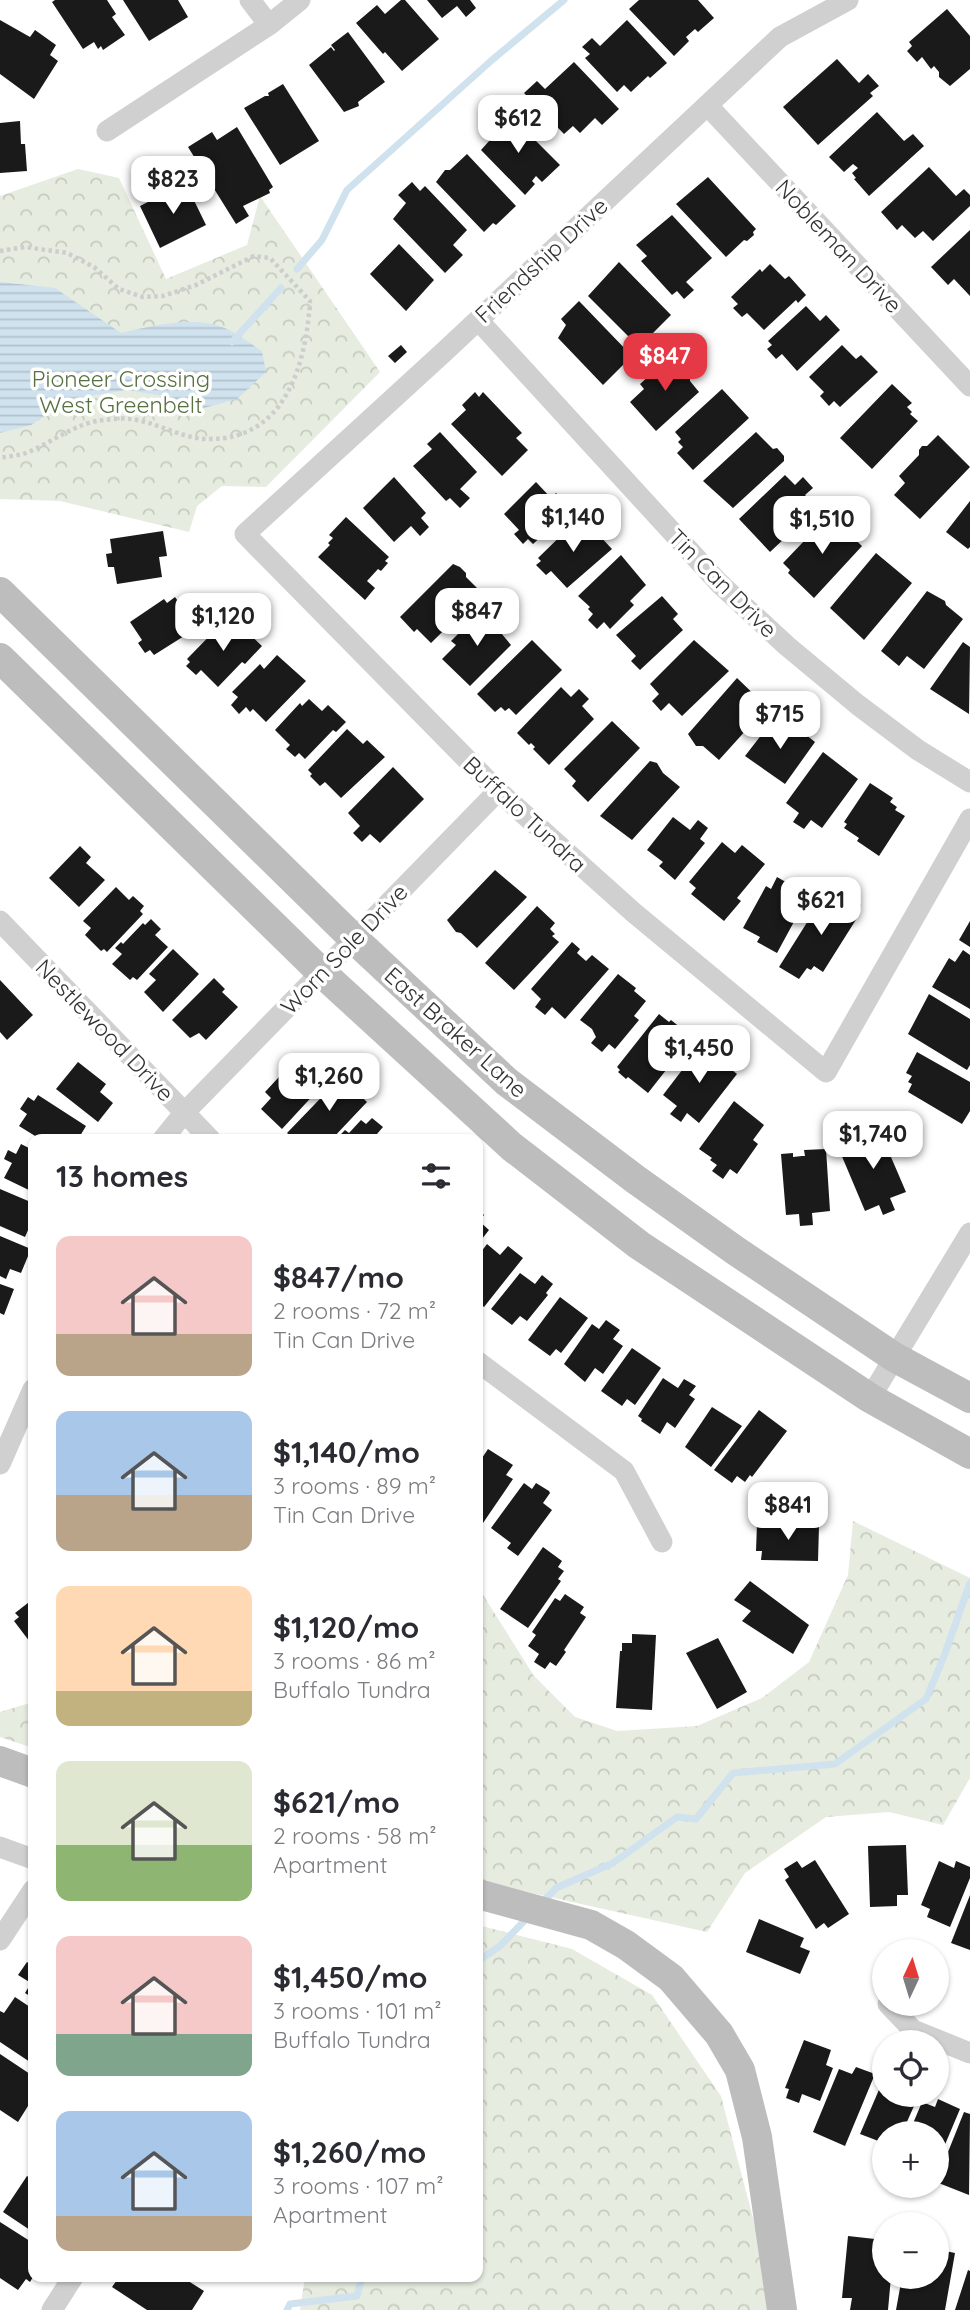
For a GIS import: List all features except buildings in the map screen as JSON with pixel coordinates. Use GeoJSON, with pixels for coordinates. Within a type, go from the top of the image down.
{"type":"FeatureCollection","features":[{"type":"Feature","properties":{"kind":"street"},"geometry":{"type":"LineString","coordinates":[[250,0],[269,25]]}},
{"type":"Feature","properties":{"kind":"street"},"geometry":{"type":"LineString","coordinates":[[107,131],[269,25],[300,0]]}},
{"type":"Feature","properties":{"kind":"street","name":"Friendship Drive"},"geometry":{"type":"LineString","coordinates":[[245,534],[708,106],[779,37],[848,0]]}},
{"type":"Feature","properties":{"kind":"street","name":"Nobleman Drive"},"geometry":{"type":"LineString","coordinates":[[708,106],[970,386]]}},
{"type":"Feature","properties":{"kind":"street","name":"Tin Can Drive"},"geometry":{"type":"LineString","coordinates":[[478,320],[719,583],[787,646],[858,705],[918,750],[970,782]]}},
{"type":"Feature","properties":{"kind":"street","name":"Buffalo Tundra"},"geometry":{"type":"LineString","coordinates":[[245,534],[498,791],[632,912],[826,1072],[970,819]]}},
{"type":"Feature","properties":{"kind":"street","name":"East Braker Lane"},"geometry":{"type":"LineString","coordinates":[[0,592],[354,939],[507,1082],[635,1179],[894,1357],[970,1398]]}},
{"type":"Feature","properties":{"kind":"street","name":"East Braker Lane"},"geometry":{"type":"LineString","coordinates":[[0,658],[322,973],[512,1147],[639,1245],[870,1398],[970,1454]]}},
{"type":"Feature","properties":{"kind":"street","name":"Worn Sole Drive"},"geometry":{"type":"LineString","coordinates":[[167,1134],[184,1113],[498,791]]}},
{"type":"Feature","properties":{"kind":"street","name":"Nestlewood Drive"},"geometry":{"type":"LineString","coordinates":[[0,921],[205,1134]]}},
{"type":"Feature","properties":{"kind":"street"},"geometry":{"type":"LineString","coordinates":[[870,1398],[970,1233]]}},
{"type":"Feature","properties":{"kind":"street"},"geometry":{"type":"LineString","coordinates":[[483,1366],[624,1471],[662,1542]]}},
{"type":"Feature","properties":{"kind":"street"},"geometry":{"type":"LineString","coordinates":[[0,1464],[28,1400]]}},
{"type":"Feature","properties":{"kind":"street"},"geometry":{"type":"LineString","coordinates":[[0,1761],[28,1771]]}},
{"type":"Feature","properties":{"kind":"street"},"geometry":{"type":"LineString","coordinates":[[0,1847],[28,1857]]}},
{"type":"Feature","properties":{"kind":"street"},"geometry":{"type":"LineString","coordinates":[[487,1896],[591,1925],[626,1945],[671,1978],[719,2034],[740,2070],[757,2137],[782,2310]]}},
{"type":"Feature","properties":{"kind":"street"},"geometry":{"type":"LineString","coordinates":[[0,1940],[28,1898]]}},
{"type":"Feature","properties":{"kind":"street"},"geometry":{"type":"LineString","coordinates":[[902,2016],[913,2030],[970,2053]]}},
{"type":"Feature","properties":{"kind":"street"},"geometry":{"type":"LineString","coordinates":[[52,2310],[70,2282]]}},
{"type":"Feature","properties":{"kind":"path"},"geometry":{"type":"LineString","coordinates":[[0,251],[25,247],[67,253],[94,268],[120,289],[143,297],[163,296],[197,285],[254,256],[270,258],[310,302],[308,335],[302,361],[290,391],[267,419],[244,433],[208,439],[131,419],[100,420],[65,433],[25,453],[0,458]]}},
{"type":"Feature","properties":{"kind":"green space","name":"Pioneer Crossing West Greenbelt"},"geometry":{"type":"Polygon","coordinates":[[[78,169],[119,178],[166,279],[247,245],[260,196],[380,372],[266,487],[222,486],[197,506],[189,532],[60,501],[0,499],[0,196],[78,169]]]}},
{"type":"Feature","properties":{"kind":"green space"},"geometry":{"type":"Polygon","coordinates":[[[853,1521],[970,1578],[970,1778],[943,1825],[889,1812],[826,1817],[745,1873],[707,1932],[483,1882],[483,1595],[534,1676],[575,1717],[617,1731],[697,1726],[762,1698],[809,1662],[848,1575],[853,1521]]]}},
{"type":"Feature","properties":{"kind":"green space"},"geometry":{"type":"Polygon","coordinates":[[[28,1704],[28,1746],[0,1737],[0,1712],[28,1704]]]}},
{"type":"Feature","properties":{"kind":"green space"},"geometry":{"type":"Polygon","coordinates":[[[483,1926],[572,1949],[652,1995],[721,2096],[777,2310],[300,2310],[304,2282],[483,2282],[483,1926]]]}},
{"type":"Feature","properties":{"kind":"water"},"geometry":{"type":"Polygon","coordinates":[[[0,282],[55,288],[121,333],[175,323],[217,325],[262,351],[266,372],[237,399],[204,408],[169,397],[127,390],[71,399],[31,425],[0,433],[0,282]]]}},
{"type":"Feature","properties":{"kind":"waterway"},"geometry":{"type":"LineString","coordinates":[[297,269],[322,240],[347,190],[492,60],[564,0]]}},
{"type":"Feature","properties":{"kind":"waterway"},"geometry":{"type":"LineString","coordinates":[[232,342],[281,288]]}},
{"type":"Feature","properties":{"kind":"waterway"},"geometry":{"type":"LineString","coordinates":[[541,1904],[556,1888],[613,1863],[677,1817],[696,1819],[733,1773],[835,1764],[926,1699],[970,1583]]}},
{"type":"Feature","properties":{"kind":"waterway"},"geometry":{"type":"LineString","coordinates":[[483,1958],[500,1946],[530,1915]]}},
{"type":"Feature","properties":{"kind":"waterway"},"geometry":{"type":"LineString","coordinates":[[287,2310],[290,2304],[357,2296],[361,2282]]}}]}
